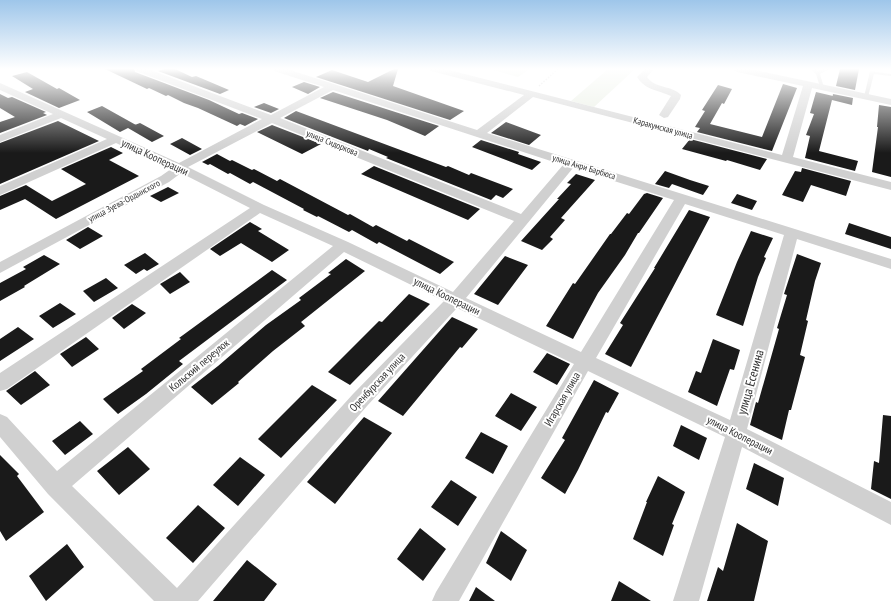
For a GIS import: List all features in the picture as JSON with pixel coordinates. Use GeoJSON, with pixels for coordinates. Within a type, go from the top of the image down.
{"type":"FeatureCollection","features":[{"type":"Feature","properties":{"kind":"street","name":"улица Кооперации"},"geometry":{"type":"LineString","coordinates":[[20,97],[62,114],[180,168],[260,208],[343,245],[455,300],[736,432],[891,514]]}},
{"type":"Feature","properties":{"kind":"street","name":"улица Сидоркова"},"geometry":{"type":"LineString","coordinates":[[215,97],[272,118],[524,220]]}},
{"type":"Feature","properties":{"kind":"street","name":"улица Зуева-Ордынского"},"geometry":{"type":"LineString","coordinates":[[0,268],[165,179],[188,162],[313,97]]}},
{"type":"Feature","properties":{"kind":"street","name":"улица Анри Барбюса"},"geometry":{"type":"LineString","coordinates":[[363,97],[891,264]]}},
{"type":"Feature","properties":{"kind":"street"},"geometry":{"type":"LineString","coordinates":[[479,134],[527,97]]}},
{"type":"Feature","properties":{"kind":"street","name":"Каракумская улица"},"geometry":{"type":"LineString","coordinates":[[539,97],[644,122],[891,186]]}},
{"type":"Feature","properties":{"kind":"street"},"geometry":{"type":"LineString","coordinates":[[664,115],[675,97]]}},
{"type":"Feature","properties":{"kind":"street"},"geometry":{"type":"LineString","coordinates":[[786,160],[804,97]]}},
{"type":"Feature","properties":{"kind":"street"},"geometry":{"type":"LineString","coordinates":[[866,97],[891,102]]}},
{"type":"Feature","properties":{"kind":"street"},"geometry":{"type":"LineString","coordinates":[[0,139],[62,114]]}},
{"type":"Feature","properties":{"kind":"street"},"geometry":{"type":"LineString","coordinates":[[0,191],[115,139]]}},
{"type":"Feature","properties":{"kind":"street","name":"Оренбурская улица"},"geometry":{"type":"LineString","coordinates":[[182,601],[360,400],[455,300],[571,163]]}},
{"type":"Feature","properties":{"kind":"street","name":"Игарская улица"},"geometry":{"type":"LineString","coordinates":[[445,601],[682,198]]}},
{"type":"Feature","properties":{"kind":"street"},"geometry":{"type":"LineString","coordinates":[[0,383],[260,208]]}},
{"type":"Feature","properties":{"kind":"street","name":"улица Есенина"},"geometry":{"type":"LineString","coordinates":[[686,601],[736,432],[792,232]]}},
{"type":"Feature","properties":{"kind":"street","name":"Кольский переулок"},"geometry":{"type":"LineString","coordinates":[[56,486],[343,245]]}},
{"type":"Feature","properties":{"kind":"street"},"geometry":{"type":"LineString","coordinates":[[0,423],[56,486],[172,601]]}},
{"type":"Feature","properties":{"kind":"shaded area"},"geometry":{"type":"Polygon","coordinates":[[[576,97],[605,97],[594,107],[571,101],[576,97]]]}},
{"type":"Feature","properties":{"kind":"building"},"geometry":{"type":"Polygon","coordinates":[[[0,97],[12,97],[46,112],[43,113],[47,115],[0,133],[0,122],[15,117],[0,108],[0,97]]]}},
{"type":"Feature","properties":{"kind":"building"},"geometry":{"type":"Polygon","coordinates":[[[36,97],[75,97],[80,100],[59,108],[36,97]]]}},
{"type":"Feature","properties":{"kind":"building"},"geometry":{"type":"Polygon","coordinates":[[[172,97],[201,97],[239,114],[242,113],[258,119],[245,126],[240,124],[237,126],[172,97]]]}},
{"type":"Feature","properties":{"kind":"building"},"geometry":{"type":"Polygon","coordinates":[[[349,97],[439,126],[425,136],[387,120],[320,98],[349,97]]]}},
{"type":"Feature","properties":{"kind":"building"},"geometry":{"type":"Polygon","coordinates":[[[378,97],[424,97],[464,111],[450,120],[378,97]]]}},
{"type":"Feature","properties":{"kind":"building"},"geometry":{"type":"Polygon","coordinates":[[[710,97],[728,97],[724,104],[722,103],[710,124],[762,137],[778,97],[793,97],[772,151],[697,132],[700,128],[695,127],[705,111],[702,110],[710,97]]]}},
{"type":"Feature","properties":{"kind":"building"},"geometry":{"type":"Polygon","coordinates":[[[815,97],[833,97],[819,151],[858,161],[855,171],[805,158],[810,136],[806,135],[814,114],[810,113],[815,97]]]}},
{"type":"Feature","properties":{"kind":"building"},"geometry":{"type":"Polygon","coordinates":[[[832,97],[853,98],[852,105],[832,100],[832,97]]]}},
{"type":"Feature","properties":{"kind":"building"},"geometry":{"type":"Polygon","coordinates":[[[264,103],[279,109],[271,113],[254,107],[264,103]]]}},
{"type":"Feature","properties":{"kind":"building"},"geometry":{"type":"Polygon","coordinates":[[[879,105],[891,107],[891,177],[872,172],[878,127],[879,105]]]}},
{"type":"Feature","properties":{"kind":"building"},"geometry":{"type":"Polygon","coordinates":[[[102,106],[135,125],[140,123],[164,136],[152,142],[128,128],[120,132],[87,112],[102,106]]]}},
{"type":"Feature","properties":{"kind":"building"},"geometry":{"type":"Polygon","coordinates":[[[296,111],[446,167],[448,166],[469,175],[471,173],[513,189],[503,198],[496,195],[491,200],[386,158],[388,157],[369,149],[368,151],[284,118],[296,111]]]}},
{"type":"Feature","properties":{"kind":"building"},"geometry":{"type":"Polygon","coordinates":[[[58,121],[99,141],[0,184],[0,143],[58,121]]]}},
{"type":"Feature","properties":{"kind":"building"},"geometry":{"type":"Polygon","coordinates":[[[506,122],[541,135],[529,145],[491,133],[506,122]]]}},
{"type":"Feature","properties":{"kind":"building"},"geometry":{"type":"Polygon","coordinates":[[[272,125],[321,144],[302,154],[257,132],[272,125]]]}},
{"type":"Feature","properties":{"kind":"building"},"geometry":{"type":"Polygon","coordinates":[[[182,138],[202,149],[190,155],[170,144],[182,138]]]}},
{"type":"Feature","properties":{"kind":"building"},"geometry":{"type":"Polygon","coordinates":[[[690,139],[767,159],[760,170],[682,149],[690,139]]]}},
{"type":"Feature","properties":{"kind":"building"},"geometry":{"type":"Polygon","coordinates":[[[481,140],[519,152],[518,154],[541,162],[532,170],[472,147],[481,140]]]}},
{"type":"Feature","properties":{"kind":"building"},"geometry":{"type":"Polygon","coordinates":[[[111,147],[123,153],[109,160],[139,176],[56,219],[25,199],[0,210],[0,196],[26,185],[52,201],[86,184],[61,169],[111,147]]]}},
{"type":"Feature","properties":{"kind":"building"},"geometry":{"type":"Polygon","coordinates":[[[217,154],[252,170],[254,169],[277,181],[280,179],[373,227],[376,225],[407,241],[409,239],[454,262],[440,274],[379,242],[377,244],[352,230],[349,232],[318,216],[317,217],[253,182],[250,184],[230,173],[228,174],[210,164],[208,165],[202,162],[217,154]]]}},
{"type":"Feature","properties":{"kind":"building"},"geometry":{"type":"Polygon","coordinates":[[[374,166],[480,209],[468,220],[361,174],[374,166]]]}},
{"type":"Feature","properties":{"kind":"building"},"geometry":{"type":"Polygon","coordinates":[[[802,168],[851,181],[846,196],[811,185],[803,202],[782,195],[795,171],[801,172],[802,168]]]}},
{"type":"Feature","properties":{"kind":"building"},"geometry":{"type":"Polygon","coordinates":[[[665,171],[709,186],[703,195],[672,184],[669,188],[655,184],[665,171]]]}},
{"type":"Feature","properties":{"kind":"building"},"geometry":{"type":"Polygon","coordinates":[[[576,174],[595,180],[561,218],[565,220],[550,237],[553,239],[542,250],[521,241],[559,199],[557,199],[571,184],[567,183],[576,174]]]}},
{"type":"Feature","properties":{"kind":"building"},"geometry":{"type":"Polygon","coordinates":[[[168,187],[179,193],[161,202],[150,196],[168,187]]]}},
{"type":"Feature","properties":{"kind":"building"},"geometry":{"type":"Polygon","coordinates":[[[647,193],[663,198],[598,293],[573,339],[546,326],[573,283],[575,284],[610,234],[627,213],[629,214],[644,194],[647,193]]]}},
{"type":"Feature","properties":{"kind":"building"},"geometry":{"type":"Polygon","coordinates":[[[737,194],[757,201],[752,210],[731,203],[737,194]]]}},
{"type":"Feature","properties":{"kind":"building"},"geometry":{"type":"Polygon","coordinates":[[[689,210],[710,217],[631,367],[605,354],[623,325],[620,323],[655,268],[689,210]]]}},
{"type":"Feature","properties":{"kind":"building"},"geometry":{"type":"Polygon","coordinates":[[[250,222],[262,229],[258,231],[289,250],[272,262],[241,243],[220,256],[210,249],[250,222]]]}},
{"type":"Feature","properties":{"kind":"building"},"geometry":{"type":"Polygon","coordinates":[[[849,223],[891,237],[891,249],[845,234],[849,223]]]}},
{"type":"Feature","properties":{"kind":"building"},"geometry":{"type":"Polygon","coordinates":[[[88,227],[103,236],[80,249],[66,240],[88,227]]]}},
{"type":"Feature","properties":{"kind":"building"},"geometry":{"type":"Polygon","coordinates":[[[751,231],[773,238],[764,257],[766,258],[758,277],[743,326],[716,315],[751,231]]]}},
{"type":"Feature","properties":{"kind":"building"},"geometry":{"type":"Polygon","coordinates":[[[145,253],[159,264],[147,271],[144,269],[136,274],[124,265],[145,253]]]}},
{"type":"Feature","properties":{"kind":"building"},"geometry":{"type":"Polygon","coordinates":[[[797,254],[821,263],[815,281],[806,320],[808,321],[800,355],[805,357],[791,410],[789,410],[782,440],[750,425],[756,402],[758,403],[779,329],[777,328],[787,295],[784,294],[797,254]]]}},
{"type":"Feature","properties":{"kind":"building"},"geometry":{"type":"Polygon","coordinates":[[[44,255],[60,264],[24,286],[25,287],[0,301],[0,283],[26,269],[23,267],[44,255]]]}},
{"type":"Feature","properties":{"kind":"building"},"geometry":{"type":"Polygon","coordinates":[[[505,256],[528,265],[498,305],[474,294],[505,256]]]}},
{"type":"Feature","properties":{"kind":"building"},"geometry":{"type":"Polygon","coordinates":[[[346,259],[365,271],[301,322],[305,326],[273,351],[238,382],[239,383],[212,405],[191,387],[266,325],[301,300],[299,298],[331,274],[328,273],[346,259]]]}},
{"type":"Feature","properties":{"kind":"building"},"geometry":{"type":"Polygon","coordinates":[[[272,270],[287,280],[179,361],[183,364],[146,394],[118,414],[103,399],[143,371],[141,369],[181,339],[179,338],[272,270]]]}},
{"type":"Feature","properties":{"kind":"building"},"geometry":{"type":"Polygon","coordinates":[[[180,272],[190,282],[170,294],[160,284],[180,272]]]}},
{"type":"Feature","properties":{"kind":"building"},"geometry":{"type":"Polygon","coordinates":[[[106,278],[118,288],[94,302],[83,291],[106,278]]]}},
{"type":"Feature","properties":{"kind":"building"},"geometry":{"type":"Polygon","coordinates":[[[409,294],[430,304],[350,385],[328,372],[379,321],[382,322],[409,294]]]}},
{"type":"Feature","properties":{"kind":"building"},"geometry":{"type":"Polygon","coordinates":[[[60,303],[76,314],[53,328],[39,316],[60,303]]]}},
{"type":"Feature","properties":{"kind":"building"},"geometry":{"type":"Polygon","coordinates":[[[132,304],[146,313],[124,329],[112,318],[132,304]]]}},
{"type":"Feature","properties":{"kind":"building"},"geometry":{"type":"Polygon","coordinates":[[[452,317],[478,329],[462,348],[460,347],[403,416],[378,401],[452,317]]]}},
{"type":"Feature","properties":{"kind":"building"},"geometry":{"type":"Polygon","coordinates":[[[18,327],[34,339],[0,361],[0,339],[18,327]]]}},
{"type":"Feature","properties":{"kind":"building"},"geometry":{"type":"Polygon","coordinates":[[[86,337],[99,349],[72,367],[60,354],[86,337]]]}},
{"type":"Feature","properties":{"kind":"building"},"geometry":{"type":"Polygon","coordinates":[[[713,339],[740,350],[734,370],[730,369],[717,406],[688,392],[696,371],[701,373],[713,339]]]}},
{"type":"Feature","properties":{"kind":"building"},"geometry":{"type":"Polygon","coordinates":[[[547,353],[570,364],[557,385],[533,372],[547,353]]]}},
{"type":"Feature","properties":{"kind":"building"},"geometry":{"type":"Polygon","coordinates":[[[35,371],[50,385],[21,405],[6,391],[35,371]]]}},
{"type":"Feature","properties":{"kind":"building"},"geometry":{"type":"Polygon","coordinates":[[[594,380],[619,393],[608,413],[606,412],[565,494],[541,478],[565,440],[562,438],[594,380]]]}},
{"type":"Feature","properties":{"kind":"building"},"geometry":{"type":"Polygon","coordinates":[[[312,385],[337,400],[281,458],[258,439],[312,385]]]}},
{"type":"Feature","properties":{"kind":"building"},"geometry":{"type":"Polygon","coordinates":[[[511,393],[537,407],[521,431],[495,416],[511,393]]]}},
{"type":"Feature","properties":{"kind":"building"},"geometry":{"type":"Polygon","coordinates":[[[883,415],[891,416],[891,499],[871,489],[874,461],[879,463],[883,415]]]}},
{"type":"Feature","properties":{"kind":"building"},"geometry":{"type":"Polygon","coordinates":[[[364,417],[392,433],[335,504],[307,482],[364,417]]]}},
{"type":"Feature","properties":{"kind":"building"},"geometry":{"type":"Polygon","coordinates":[[[80,421],[93,434],[65,455],[52,441],[80,421]]]}},
{"type":"Feature","properties":{"kind":"building"},"geometry":{"type":"Polygon","coordinates":[[[681,425],[707,438],[699,460],[673,446],[681,425]]]}},
{"type":"Feature","properties":{"kind":"building"},"geometry":{"type":"Polygon","coordinates":[[[481,432],[508,446],[493,474],[465,458],[481,432]]]}},
{"type":"Feature","properties":{"kind":"building"},"geometry":{"type":"Polygon","coordinates":[[[128,447],[150,469],[119,495],[97,471],[128,447]]]}},
{"type":"Feature","properties":{"kind":"building"},"geometry":{"type":"Polygon","coordinates":[[[0,455],[19,474],[17,476],[44,512],[6,541],[0,531],[0,455]]]}},
{"type":"Feature","properties":{"kind":"building"},"geometry":{"type":"Polygon","coordinates":[[[240,457],[265,475],[238,506],[213,485],[240,457]]]}},
{"type":"Feature","properties":{"kind":"building"},"geometry":{"type":"Polygon","coordinates":[[[754,463],[784,478],[778,506],[746,489],[754,463]]]}},
{"type":"Feature","properties":{"kind":"building"},"geometry":{"type":"Polygon","coordinates":[[[658,476],[685,492],[672,524],[674,525],[663,556],[633,539],[646,502],[658,476]]]}},
{"type":"Feature","properties":{"kind":"building"},"geometry":{"type":"Polygon","coordinates":[[[451,480],[477,497],[458,526],[431,507],[451,480]]]}},
{"type":"Feature","properties":{"kind":"building"},"geometry":{"type":"Polygon","coordinates":[[[198,505],[225,528],[193,563],[166,538],[198,505]]]}},
{"type":"Feature","properties":{"kind":"building"},"geometry":{"type":"Polygon","coordinates":[[[737,523],[768,541],[754,601],[707,601],[718,567],[723,571],[737,523]]]}},
{"type":"Feature","properties":{"kind":"building"},"geometry":{"type":"Polygon","coordinates":[[[420,528],[446,549],[423,581],[397,559],[420,528]]]}},
{"type":"Feature","properties":{"kind":"building"},"geometry":{"type":"Polygon","coordinates":[[[501,531],[527,550],[511,581],[486,563],[501,531]]]}},
{"type":"Feature","properties":{"kind":"building"},"geometry":{"type":"Polygon","coordinates":[[[67,544],[84,567],[46,601],[29,576],[67,544]]]}},
{"type":"Feature","properties":{"kind":"building"},"geometry":{"type":"Polygon","coordinates":[[[247,560],[277,584],[264,601],[213,601],[247,560]]]}},
{"type":"Feature","properties":{"kind":"building"},"geometry":{"type":"Polygon","coordinates":[[[619,581],[651,601],[611,601],[619,581]]]}},
{"type":"Feature","properties":{"kind":"building"},"geometry":{"type":"Polygon","coordinates":[[[476,587],[495,601],[469,601],[476,587]]]}}]}
